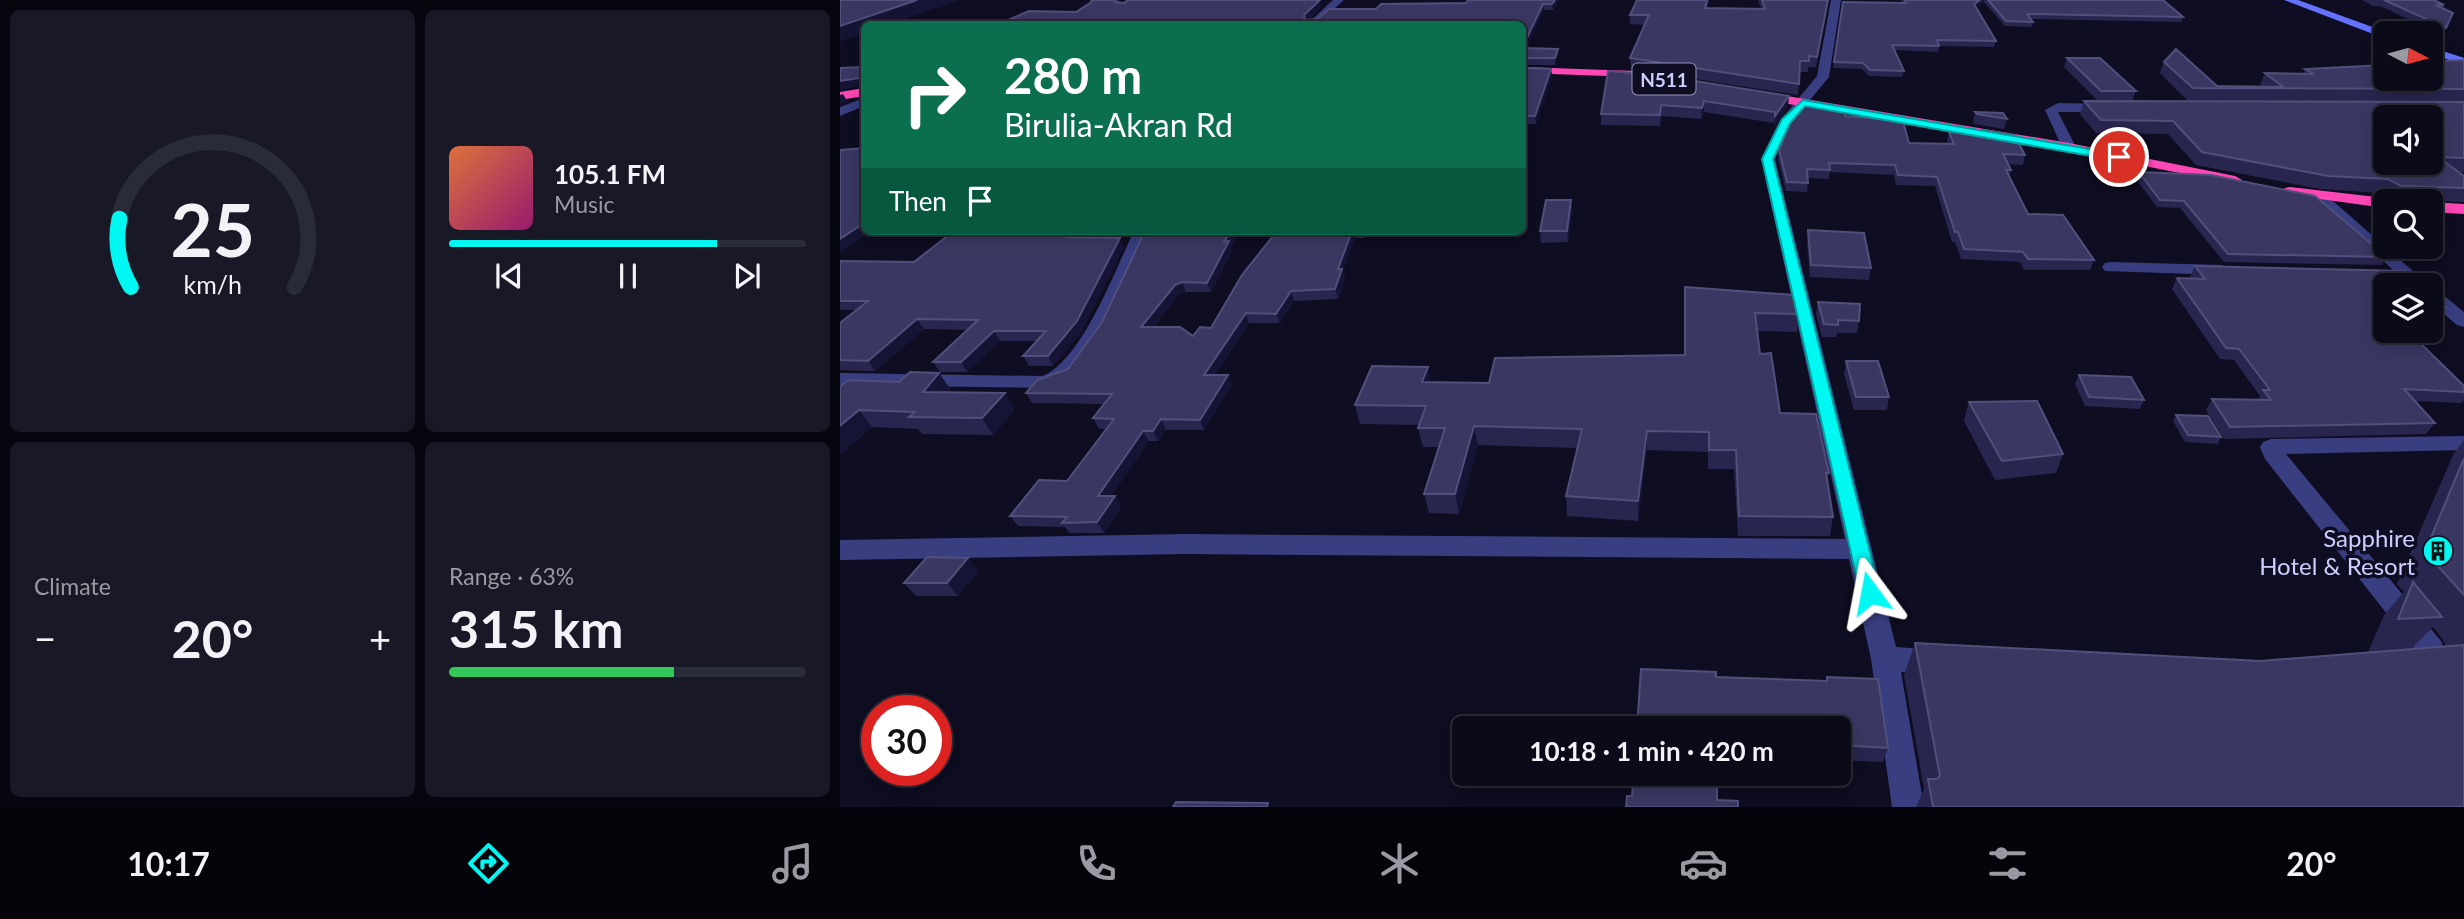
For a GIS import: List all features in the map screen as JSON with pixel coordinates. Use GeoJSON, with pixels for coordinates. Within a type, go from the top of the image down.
{"type":"FeatureCollection","features":[{"type":"Feature","properties":{"kind":"highway","name":"N511"},"geometry":{"type":"LineString","coordinates":[[1526,70],[1593,71],[1643,76]]}},
{"type":"Feature","properties":{"kind":"highway"},"geometry":{"type":"LineString","coordinates":[[840,96],[861,92]]}},
{"type":"Feature","properties":{"kind":"highway"},"geometry":{"type":"LineString","coordinates":[[1750,94],[2069,147],[2254,184]]}},
{"type":"Feature","properties":{"kind":"highway"},"geometry":{"type":"LineString","coordinates":[[2281,189],[2320,197],[2373,202]]}},
{"type":"Feature","properties":{"kind":"highway"},"geometry":{"type":"LineString","coordinates":[[2443,208],[2464,209]]}},
{"type":"Feature","properties":{"kind":"main road"},"geometry":{"type":"LineString","coordinates":[[2290,0],[2373,31]]}},
{"type":"Feature","properties":{"kind":"main road"},"geometry":{"type":"LineString","coordinates":[[2443,54],[2464,62]]}},
{"type":"Feature","properties":{"kind":"street"},"geometry":{"type":"LineString","coordinates":[[1315,21],[1339,0]]}},
{"type":"Feature","properties":{"kind":"street"},"geometry":{"type":"LineString","coordinates":[[1836,0],[1823,77],[1785,121],[1768,159],[1885,659],[1908,807]]}},
{"type":"Feature","properties":{"kind":"street"},"geometry":{"type":"LineString","coordinates":[[840,112],[861,103]]}},
{"type":"Feature","properties":{"kind":"street"},"geometry":{"type":"LineString","coordinates":[[2069,147],[2051,110],[2058,107],[2116,108]]}},
{"type":"Feature","properties":{"kind":"street"},"geometry":{"type":"LineString","coordinates":[[2320,197],[2405,273]]}},
{"type":"Feature","properties":{"kind":"street"},"geometry":{"type":"LineString","coordinates":[[840,379],[1046,382],[1057,378],[1064,374],[1096,330],[1140,235]]}},
{"type":"Feature","properties":{"kind":"street"},"geometry":{"type":"LineString","coordinates":[[2111,267],[2245,270]]}},
{"type":"Feature","properties":{"kind":"street"},"geometry":{"type":"LineString","coordinates":[[2443,304],[2464,321]]}},
{"type":"Feature","properties":{"kind":"street"},"geometry":{"type":"LineString","coordinates":[[2389,666],[2429,663],[2433,657],[2431,649],[2273,454],[2271,447],[2464,443]]}},
{"type":"Feature","properties":{"kind":"street"},"geometry":{"type":"LineString","coordinates":[[840,550],[1185,544],[1859,549]]}},
{"type":"Feature","properties":{"kind":"street"},"geometry":{"type":"LineString","coordinates":[[1885,659],[1955,663]]}},
{"type":"Feature","properties":{"kind":"building"},"geometry":{"type":"Polygon","coordinates":[[[840,0],[917,0],[840,26],[840,0]]]}},
{"type":"Feature","properties":{"kind":"building"},"geometry":{"type":"Polygon","coordinates":[[[1092,0],[1115,0],[1124,3],[1128,0],[1320,0],[1304,15],[1305,20],[1317,19],[1329,9],[1376,9],[1381,4],[1555,0],[1552,4],[1543,4],[1526,40],[1526,21],[1006,21],[1029,11],[1076,12],[1092,0]]]}},
{"type":"Feature","properties":{"kind":"building"},"geometry":{"type":"Polygon","coordinates":[[[1637,0],[1707,0],[1705,8],[1765,9],[1762,0],[1828,0],[1817,57],[1809,56],[1809,61],[1800,61],[1799,84],[1630,58],[1649,15],[1630,15],[1637,0]]]}},
{"type":"Feature","properties":{"kind":"building"},"geometry":{"type":"Polygon","coordinates":[[[1905,0],[1980,0],[1974,4],[1996,41],[1937,40],[1939,46],[1892,45],[1904,71],[1870,70],[1863,63],[1834,62],[1843,2],[1906,3],[1905,0]]]}},
{"type":"Feature","properties":{"kind":"building"},"geometry":{"type":"Polygon","coordinates":[[[1988,0],[2163,0],[2183,17],[2027,14],[2033,22],[2006,21],[1988,0]]]}},
{"type":"Feature","properties":{"kind":"building"},"geometry":{"type":"Polygon","coordinates":[[[2384,0],[2434,0],[2444,5],[2436,5],[2453,13],[2446,28],[2443,27],[2443,21],[2430,21],[2384,0]]]}},
{"type":"Feature","properties":{"kind":"building"},"geometry":{"type":"Polygon","coordinates":[[[1526,48],[1558,49],[1555,58],[1526,58],[1526,48]]]}},
{"type":"Feature","properties":{"kind":"building"},"geometry":{"type":"Polygon","coordinates":[[[2176,49],[2217,86],[2283,87],[2265,73],[2314,74],[2305,69],[2373,66],[2373,89],[2193,88],[2164,62],[2176,49]]]}},
{"type":"Feature","properties":{"kind":"building"},"geometry":{"type":"Polygon","coordinates":[[[2067,58],[2100,58],[2136,91],[2101,91],[2067,58]]]}},
{"type":"Feature","properties":{"kind":"building"},"geometry":{"type":"Polygon","coordinates":[[[2464,60],[2464,89],[2443,89],[2443,61],[2464,60]]]}},
{"type":"Feature","properties":{"kind":"building"},"geometry":{"type":"Polygon","coordinates":[[[861,67],[861,79],[840,81],[840,68],[861,67]]]}},
{"type":"Feature","properties":{"kind":"building"},"geometry":{"type":"Polygon","coordinates":[[[1526,68],[1551,69],[1535,116],[1526,116],[1526,68]]]}},
{"type":"Feature","properties":{"kind":"building"},"geometry":{"type":"Polygon","coordinates":[[[1608,71],[1657,75],[1789,96],[1775,116],[1775,112],[1704,101],[1702,108],[1661,105],[1660,115],[1601,114],[1608,71]]]}},
{"type":"Feature","properties":{"kind":"building"},"geometry":{"type":"Polygon","coordinates":[[[2084,101],[2464,102],[2464,158],[2443,157],[2443,105],[2373,105],[2373,175],[2443,175],[2443,161],[2464,176],[2464,188],[2401,186],[2388,179],[2328,176],[2202,152],[2173,121],[2101,120],[2084,101]]]}},
{"type":"Feature","properties":{"kind":"building"},"geometry":{"type":"Polygon","coordinates":[[[1803,105],[1847,109],[1845,116],[1903,121],[1909,143],[1954,144],[1949,132],[1984,132],[1983,130],[2014,135],[2025,155],[2003,154],[2011,170],[2006,170],[2028,214],[2063,215],[2094,260],[2028,259],[2023,252],[1964,249],[1958,232],[1955,232],[1937,177],[1898,175],[1895,165],[1829,163],[1830,170],[1807,169],[1808,183],[1787,182],[1779,150],[1794,115],[1803,105]]]}},
{"type":"Feature","properties":{"kind":"building"},"geometry":{"type":"Polygon","coordinates":[[[1975,112],[2003,113],[2007,119],[1977,114],[1975,112]]]}},
{"type":"Feature","properties":{"kind":"building"},"geometry":{"type":"Polygon","coordinates":[[[861,148],[861,225],[840,239],[840,150],[861,148]]]}},
{"type":"Feature","properties":{"kind":"building"},"geometry":{"type":"Polygon","coordinates":[[[2139,172],[2211,175],[2315,196],[2373,245],[2373,257],[2228,254],[2184,201],[2160,200],[2139,172]]]}},
{"type":"Feature","properties":{"kind":"building"},"geometry":{"type":"Polygon","coordinates":[[[1546,200],[1571,200],[1567,231],[1540,231],[1546,200]]]}},
{"type":"Feature","properties":{"kind":"building"},"geometry":{"type":"Polygon","coordinates":[[[1808,230],[1864,233],[1871,268],[1811,265],[1808,230]]]}},
{"type":"Feature","properties":{"kind":"building"},"geometry":{"type":"Polygon","coordinates":[[[949,235],[1070,235],[1068,237],[1120,238],[1077,321],[1048,356],[1023,356],[1046,331],[994,331],[961,362],[933,362],[978,320],[917,319],[868,361],[840,360],[840,323],[868,301],[840,301],[840,261],[914,262],[949,235]]]}},
{"type":"Feature","properties":{"kind":"building"},"geometry":{"type":"Polygon","coordinates":[[[1143,235],[1228,235],[1224,242],[1229,241],[1207,283],[1182,282],[1175,285],[1141,327],[1180,327],[1193,336],[1200,327],[1211,328],[1242,275],[1274,235],[1351,235],[1338,269],[1342,269],[1335,289],[1291,291],[1276,314],[1246,313],[1204,375],[1228,375],[1200,420],[1161,419],[1153,431],[1143,431],[1098,496],[1115,496],[1097,522],[1062,523],[1067,517],[1010,516],[1039,480],[1067,481],[1114,419],[1093,418],[1112,394],[1026,393],[1037,380],[1068,369],[1102,322],[1143,235]]]}},
{"type":"Feature","properties":{"kind":"building"},"geometry":{"type":"Polygon","coordinates":[[[2195,266],[2406,271],[2408,273],[2373,273],[2373,343],[2420,343],[2464,386],[2464,392],[2404,389],[2435,423],[2230,427],[2212,399],[2271,400],[2263,390],[2270,390],[2239,349],[2226,348],[2177,278],[2205,279],[2195,266]]]}},
{"type":"Feature","properties":{"kind":"building"},"geometry":{"type":"Polygon","coordinates":[[[1685,287],[1794,295],[1799,314],[1755,313],[1760,354],[1771,353],[1780,413],[1816,414],[1829,473],[1826,473],[1833,517],[1739,516],[1736,450],[1709,450],[1709,432],[1647,431],[1638,501],[1566,496],[1582,429],[1474,426],[1455,494],[1424,494],[1445,428],[1418,428],[1426,406],[1355,405],[1372,366],[1428,367],[1422,382],[1489,383],[1495,358],[1685,355],[1685,287]]]}},
{"type":"Feature","properties":{"kind":"building"},"geometry":{"type":"Polygon","coordinates":[[[1818,302],[1860,304],[1859,321],[1838,320],[1838,325],[1824,324],[1818,302]]]}},
{"type":"Feature","properties":{"kind":"building"},"geometry":{"type":"Polygon","coordinates":[[[1846,361],[1878,361],[1889,397],[1856,397],[1846,361]]]}},
{"type":"Feature","properties":{"kind":"building"},"geometry":{"type":"Polygon","coordinates":[[[910,372],[939,373],[923,392],[1005,393],[982,418],[909,417],[915,412],[859,410],[840,426],[840,387],[848,380],[899,382],[910,372]]]}},
{"type":"Feature","properties":{"kind":"building"},"geometry":{"type":"Polygon","coordinates":[[[2079,375],[2131,377],[2144,400],[2089,397],[2079,375]]]}},
{"type":"Feature","properties":{"kind":"building"},"geometry":{"type":"Polygon","coordinates":[[[2037,401],[2063,454],[2002,461],[1969,402],[2037,401]]]}},
{"type":"Feature","properties":{"kind":"building"},"geometry":{"type":"Polygon","coordinates":[[[2176,415],[2208,416],[2221,437],[2188,435],[2176,415]]]}},
{"type":"Feature","properties":{"kind":"building"},"geometry":{"type":"Polygon","coordinates":[[[2464,458],[2464,595],[2425,552],[2464,458]]]}},
{"type":"Feature","properties":{"kind":"building"},"geometry":{"type":"Polygon","coordinates":[[[927,557],[968,558],[947,583],[904,583],[927,557]]]}},
{"type":"Feature","properties":{"kind":"building"},"geometry":{"type":"Polygon","coordinates":[[[2413,582],[2442,617],[2398,619],[2413,582]]]}},
{"type":"Feature","properties":{"kind":"building","name":"Sapphire Hotel & Resort"},"geometry":{"type":"Polygon","coordinates":[[[1915,643],[2260,661],[2464,645],[2464,807],[1933,807],[1928,779],[1937,779],[1940,776],[1915,643]]]}},
{"type":"Feature","properties":{"kind":"building"},"geometry":{"type":"Polygon","coordinates":[[[1641,669],[1716,672],[1716,677],[1827,681],[1827,677],[1878,679],[1888,748],[1851,746],[1851,716],[1638,716],[1641,669]]]}},
{"type":"Feature","properties":{"kind":"building"},"geometry":{"type":"Polygon","coordinates":[[[1633,786],[1717,786],[1717,800],[1738,801],[1738,807],[1626,807],[1627,796],[1632,796],[1633,786]]]}},
{"type":"Feature","properties":{"kind":"building"},"geometry":{"type":"Polygon","coordinates":[[[1176,802],[1268,803],[1267,807],[1173,807],[1176,802]]]}},
{"type":"Feature","properties":{"kind":"place","name":"Sapphire Hotel & Resort"},"geometry":{"type":"Point","coordinates":[2438,551]}},
{"type":"Feature","properties":{"kind":"route"},"geometry":{"type":"LineString","coordinates":[[1870,593],[1768,159],[1785,121],[1803,103],[2119,157]]}}]}
